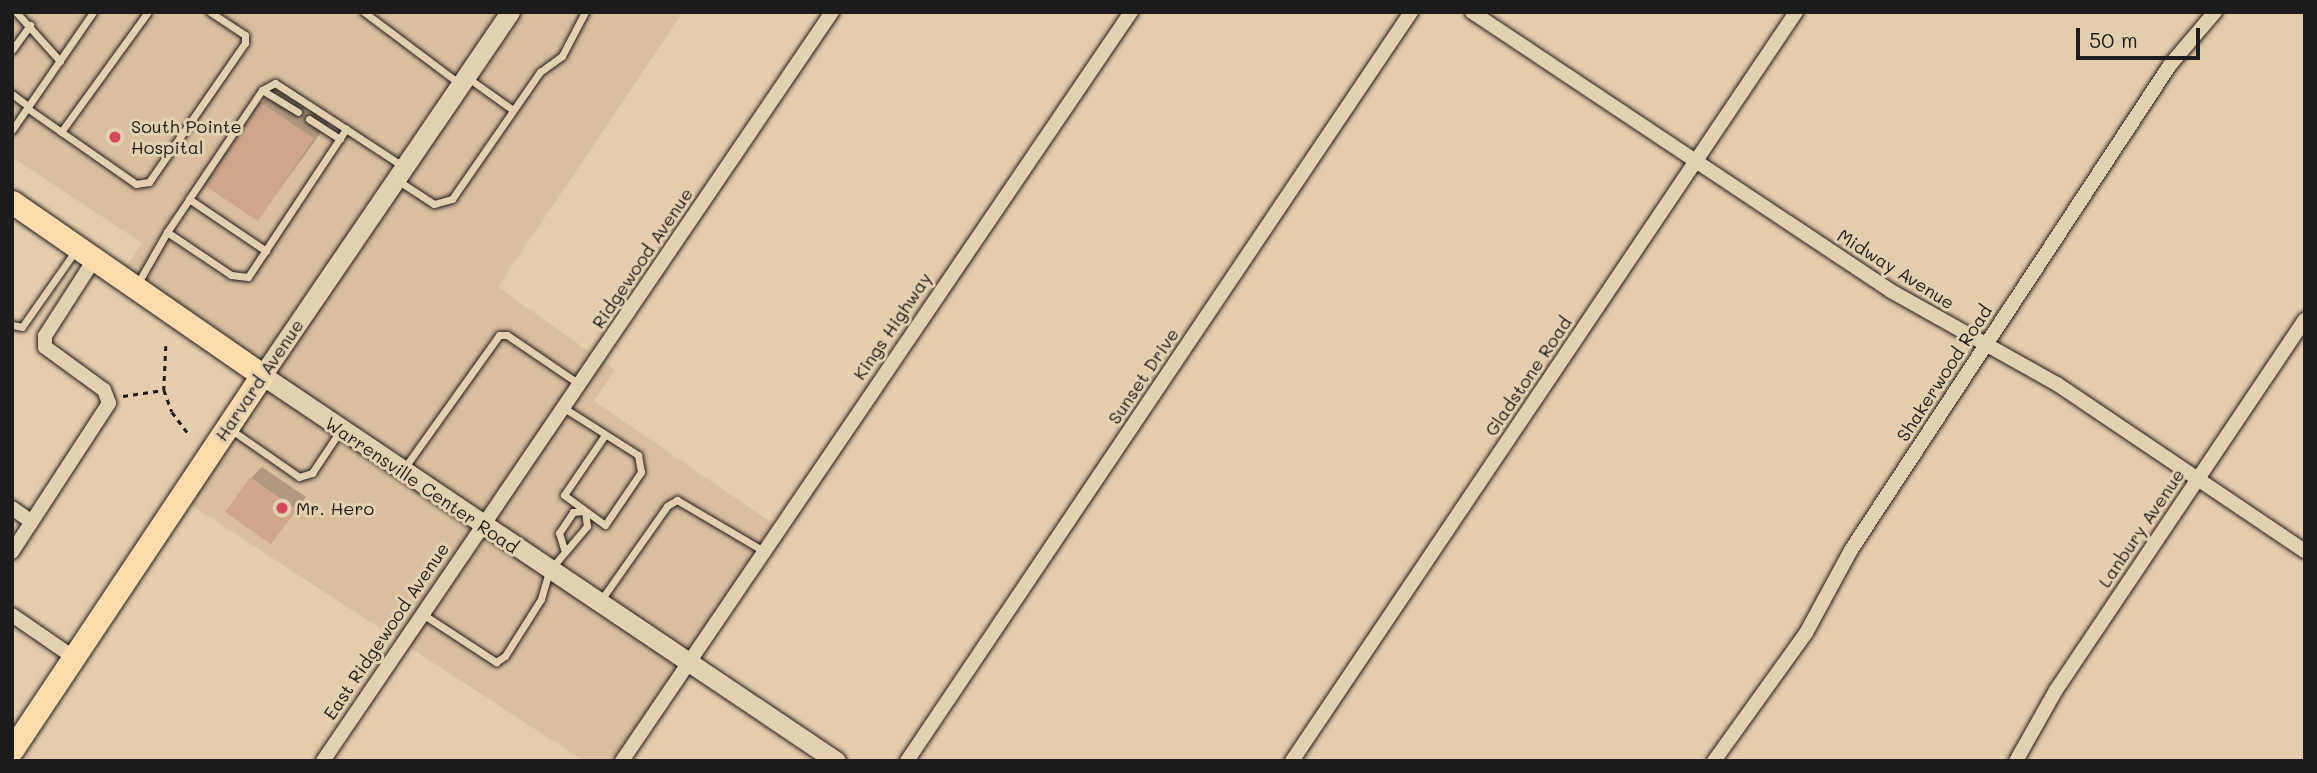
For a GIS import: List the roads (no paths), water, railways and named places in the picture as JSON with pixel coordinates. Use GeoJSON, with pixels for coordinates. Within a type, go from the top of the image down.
{"type":"FeatureCollection","features":[{"type":"Feature","properties":{"kind":"main road","name":"Harvard Avenue"},"geometry":{"type":"LineString","coordinates":[[12,750],[261,375],[510,12]]}},
{"type":"Feature","properties":{"kind":"main road","name":"Warrensville Center Road"},"geometry":{"type":"LineString","coordinates":[[12,202],[341,430],[836,761]]}},
{"type":"Feature","properties":{"kind":"street","name":"Ridgewood Avenue"},"geometry":{"type":"LineString","coordinates":[[482,524],[564,408],[832,12]]}},
{"type":"Feature","properties":{"kind":"street","name":"Kings Highway"},"geometry":{"type":"LineString","coordinates":[[622,761],[762,550],[1131,12]]}},
{"type":"Feature","properties":{"kind":"street","name":"Sunset Drive"},"geometry":{"type":"LineString","coordinates":[[907,761],[1411,12]]}},
{"type":"Feature","properties":{"kind":"street","name":"Midway Avenue"},"geometry":{"type":"LineString","coordinates":[[1472,12],[1891,291],[1984,346],[2057,384],[2305,551]]}},
{"type":"Feature","properties":{"kind":"street","name":"Gladstone Road"},"geometry":{"type":"LineString","coordinates":[[1292,761],[1796,12]]}},
{"type":"Feature","properties":{"kind":"street","name":"Shakerwood Road"},"geometry":{"type":"LineString","coordinates":[[1714,761],[1806,633],[1851,550],[2170,65],[2215,12]]}},
{"type":"Feature","properties":{"kind":"street"},"geometry":{"type":"LineString","coordinates":[[12,552],[105,414],[107,398],[104,390],[44,347],[45,336],[87,252]]}},
{"type":"Feature","properties":{"kind":"street","name":"Lanbury Avenue"},"geometry":{"type":"LineString","coordinates":[[2016,761],[2056,690],[2305,320]]}},
{"type":"Feature","properties":{"kind":"street"},"geometry":{"type":"LineString","coordinates":[[12,508],[32,522]]}},
{"type":"Feature","properties":{"kind":"street","name":"East Ridgewood Avenue"},"geometry":{"type":"LineString","coordinates":[[323,761],[482,524]]}},
{"type":"Feature","properties":{"kind":"street"},"geometry":{"type":"LineString","coordinates":[[12,615],[74,657]]}},
{"type":"Feature","properties":{"kind":"lane"},"geometry":{"type":"LineString","coordinates":[[16,12],[60,61]]}},
{"type":"Feature","properties":{"kind":"lane"},"geometry":{"type":"LineString","coordinates":[[12,130],[93,12]]}},
{"type":"Feature","properties":{"kind":"lane"},"geometry":{"type":"LineString","coordinates":[[61,132],[148,12]]}},
{"type":"Feature","properties":{"kind":"lane"},"geometry":{"type":"LineString","coordinates":[[12,94],[136,184],[149,182],[245,43],[245,36],[209,12]]}},
{"type":"Feature","properties":{"kind":"lane"},"geometry":{"type":"LineString","coordinates":[[363,12],[463,81],[513,110]]}},
{"type":"Feature","properties":{"kind":"lane"},"geometry":{"type":"LineString","coordinates":[[136,286],[167,232],[262,90],[275,83],[346,129],[434,204],[452,199],[540,72],[562,56],[585,12]]}},
{"type":"Feature","properties":{"kind":"lane"},"geometry":{"type":"LineString","coordinates":[[12,50],[30,25]]}},
{"type":"Feature","properties":{"kind":"lane"},"geometry":{"type":"LineString","coordinates":[[262,90],[298,112]]}},
{"type":"Feature","properties":{"kind":"lane"},"geometry":{"type":"LineString","coordinates":[[309,119],[340,139]]}},
{"type":"Feature","properties":{"kind":"lane"},"geometry":{"type":"LineString","coordinates":[[167,232],[241,280],[248,277],[346,129]]}},
{"type":"Feature","properties":{"kind":"lane"},"geometry":{"type":"LineString","coordinates":[[189,199],[266,251]]}},
{"type":"Feature","properties":{"kind":"lane"},"geometry":{"type":"LineString","coordinates":[[12,325],[22,327],[87,252]]}},
{"type":"Feature","properties":{"kind":"lane"},"geometry":{"type":"LineString","coordinates":[[402,471],[499,335],[508,335],[580,384]]}},
{"type":"Feature","properties":{"kind":"lane"},"geometry":{"type":"LineString","coordinates":[[564,408],[638,455],[641,472],[605,525],[564,495],[605,435]]}},
{"type":"Feature","properties":{"kind":"lane"},"geometry":{"type":"LineString","coordinates":[[227,427],[299,477],[312,473],[341,430]]}},
{"type":"Feature","properties":{"kind":"lane"},"geometry":{"type":"LineString","coordinates":[[598,604],[667,506],[677,500],[762,550]]}},
{"type":"Feature","properties":{"kind":"lane"},"geometry":{"type":"LineString","coordinates":[[564,549],[559,533],[572,512],[585,511]]}},
{"type":"Feature","properties":{"kind":"lane"},"geometry":{"type":"LineString","coordinates":[[421,613],[496,662],[513,645],[541,599],[549,571],[564,549],[576,544],[587,526],[585,511]]}},
{"type":"Feature","properties":{"kind":"place","name":"South Pointe Hospital"},"geometry":{"type":"Point","coordinates":[115,137]}},
{"type":"Feature","properties":{"kind":"place","name":"Mr. Hero"},"geometry":{"type":"Point","coordinates":[282,508]}}]}
